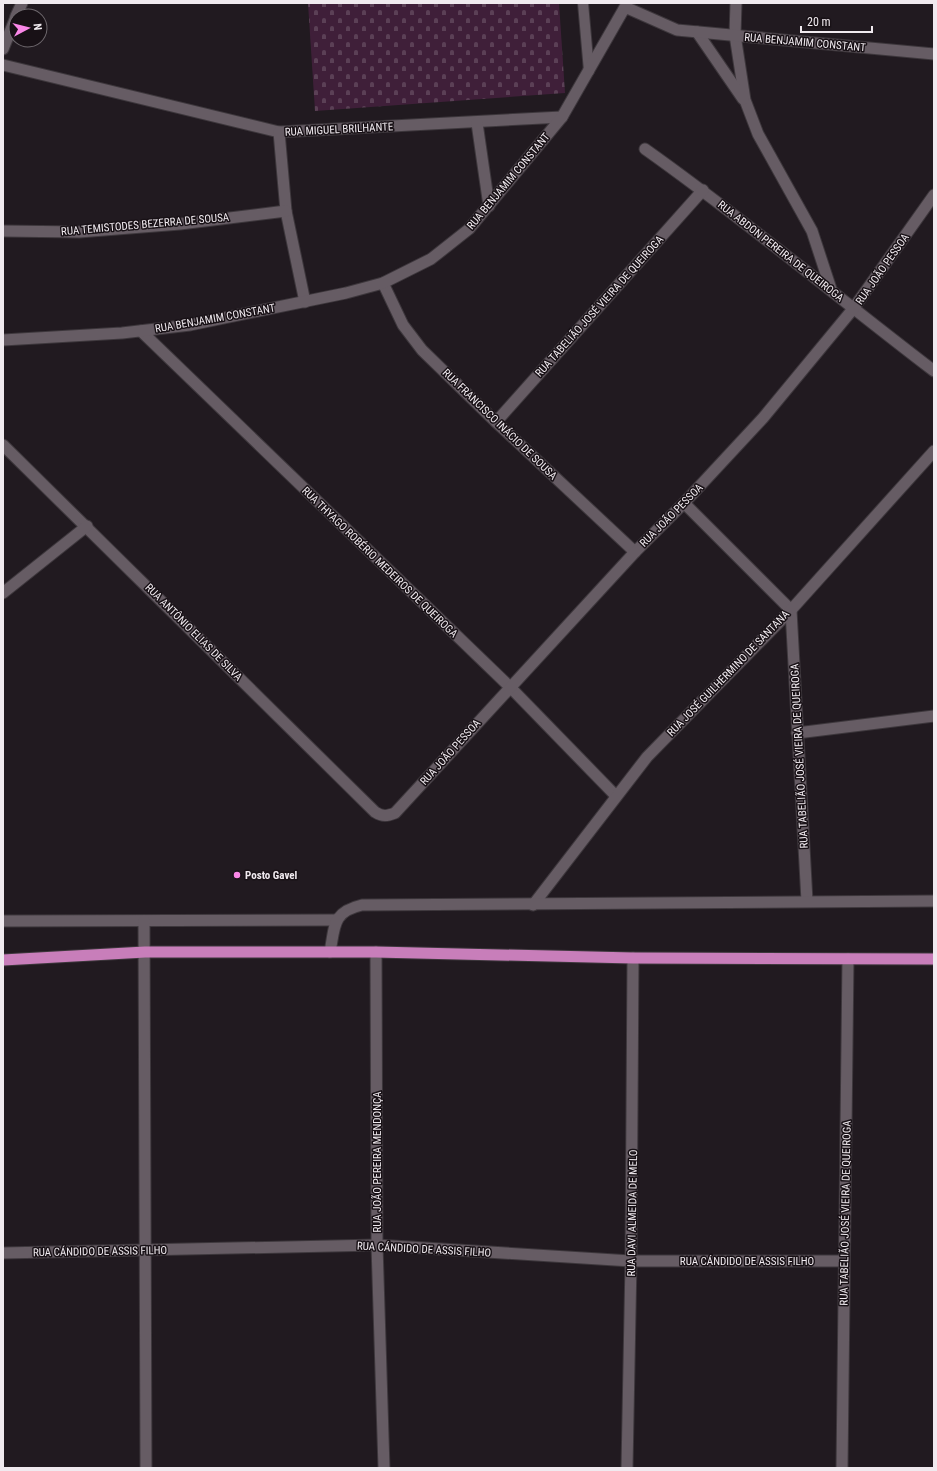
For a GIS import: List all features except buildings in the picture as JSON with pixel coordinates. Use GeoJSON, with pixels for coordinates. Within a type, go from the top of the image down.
{"type":"FeatureCollection","features":[{"type":"Feature","properties":{"kind":"highway"},"geometry":{"type":"LineString","coordinates":[[3,960],[145,952],[376,952],[633,958],[934,959]]}},
{"type":"Feature","properties":{"kind":"street"},"geometry":{"type":"LineString","coordinates":[[736,3],[735,35],[745,100],[758,134],[812,231],[831,289]]}},
{"type":"Feature","properties":{"kind":"street","name":"RUA BENJAMIM CONSTANT"},"geometry":{"type":"LineString","coordinates":[[3,340],[141,331],[190,325],[305,302],[383,283],[431,259],[469,229],[562,117],[625,5],[677,30],[934,54]]}},
{"type":"Feature","properties":{"kind":"street"},"geometry":{"type":"LineString","coordinates":[[697,32],[745,100]]}},
{"type":"Feature","properties":{"kind":"street"},"geometry":{"type":"LineString","coordinates":[[3,48],[8,36]]}},
{"type":"Feature","properties":{"kind":"street","name":"RUA MIGUEL BRILHANTE"},"geometry":{"type":"LineString","coordinates":[[3,65],[280,132],[562,117]]}},
{"type":"Feature","properties":{"kind":"street"},"geometry":{"type":"LineString","coordinates":[[476,122],[489,206]]}},
{"type":"Feature","properties":{"kind":"street"},"geometry":{"type":"LineString","coordinates":[[280,132],[286,210],[305,302]]}},
{"type":"Feature","properties":{"kind":"street","name":"RUA ABDON PEREIRA DE QUEIROGA"},"geometry":{"type":"LineString","coordinates":[[645,150],[703,190],[934,371]]}},
{"type":"Feature","properties":{"kind":"street","name":"RUA TABELIÃO JOSÉ VIEIRA DE QUEIROGA"},"geometry":{"type":"LineString","coordinates":[[496,422],[703,190]]}},
{"type":"Feature","properties":{"kind":"street","name":"RUA JOÃO PESSOA"},"geometry":{"type":"LineString","coordinates":[[387,816],[395,813],[635,552],[684,503],[763,418],[853,309],[934,195]]}},
{"type":"Feature","properties":{"kind":"street","name":"RUA TEMISTODES BEZERRA DE SOUSA"},"geometry":{"type":"LineString","coordinates":[[3,231],[80,232],[180,224],[286,210]]}},
{"type":"Feature","properties":{"kind":"street","name":"RUA FRANCISCO INÁCIO DE SOUSA"},"geometry":{"type":"LineString","coordinates":[[383,283],[403,325],[422,350],[496,422],[635,552]]}},
{"type":"Feature","properties":{"kind":"street","name":"RUA THYAGO ROBÉRIO MEDEIROS DE QUEIROGA"},"geometry":{"type":"LineString","coordinates":[[141,331],[510,687],[616,796]]}},
{"type":"Feature","properties":{"kind":"street","name":"RUA ANTÔNIO ELIAS DE SILVA"},"geometry":{"type":"LineString","coordinates":[[3,445],[87,526],[375,812],[381,816],[387,816]]}},
{"type":"Feature","properties":{"kind":"street","name":"RUA JOSÉ GUILHERMINO DE SANTANA"},"geometry":{"type":"LineString","coordinates":[[533,904],[647,757],[791,610],[934,451]]}},
{"type":"Feature","properties":{"kind":"street"},"geometry":{"type":"LineString","coordinates":[[684,503],[791,610]]}},
{"type":"Feature","properties":{"kind":"street"},"geometry":{"type":"LineString","coordinates":[[3,593],[87,526]]}},
{"type":"Feature","properties":{"kind":"street","name":"RUA TABELIÃO JOSÉ VIEIRA DE QUEIROGA"},"geometry":{"type":"LineString","coordinates":[[791,610],[807,901]]}},
{"type":"Feature","properties":{"kind":"street"},"geometry":{"type":"LineString","coordinates":[[797,732],[934,716]]}},
{"type":"Feature","properties":{"kind":"street"},"geometry":{"type":"LineString","coordinates":[[330,952],[336,920],[345,912],[362,904],[934,901]]}},
{"type":"Feature","properties":{"kind":"street"},"geometry":{"type":"LineString","coordinates":[[3,921],[336,920]]}},
{"type":"Feature","properties":{"kind":"street"},"geometry":{"type":"LineString","coordinates":[[144,921],[146,1468]]}},
{"type":"Feature","properties":{"kind":"street","name":"RUA JOÃO PEREIRA MENDONÇA"},"geometry":{"type":"LineString","coordinates":[[376,952],[377,1245],[384,1468]]}},
{"type":"Feature","properties":{"kind":"street","name":"RUA DAVI ALMEIDA DE MELO"},"geometry":{"type":"LineString","coordinates":[[627,1468],[631,1261],[633,958]]}},
{"type":"Feature","properties":{"kind":"street","name":"RUA TABELIÃO JOSÉ VIEIRA DE QUEIROGA"},"geometry":{"type":"LineString","coordinates":[[842,1468],[848,959]]}},
{"type":"Feature","properties":{"kind":"street","name":"RUA CÁNDIDO DE ASSIS FILHO"},"geometry":{"type":"LineString","coordinates":[[3,1253],[377,1245],[631,1261],[844,1261]]}},
{"type":"Feature","properties":{"kind":"lane"},"geometry":{"type":"LineString","coordinates":[[583,3],[589,71]]}},
{"type":"Feature","properties":{"kind":"green space"},"geometry":{"type":"Polygon","coordinates":[[[308,3],[559,3],[565,93],[315,111],[308,3]]]}},
{"type":"Feature","properties":{"kind":"place","name":"Posto Gavel"},"geometry":{"type":"Point","coordinates":[237,875]}}]}
